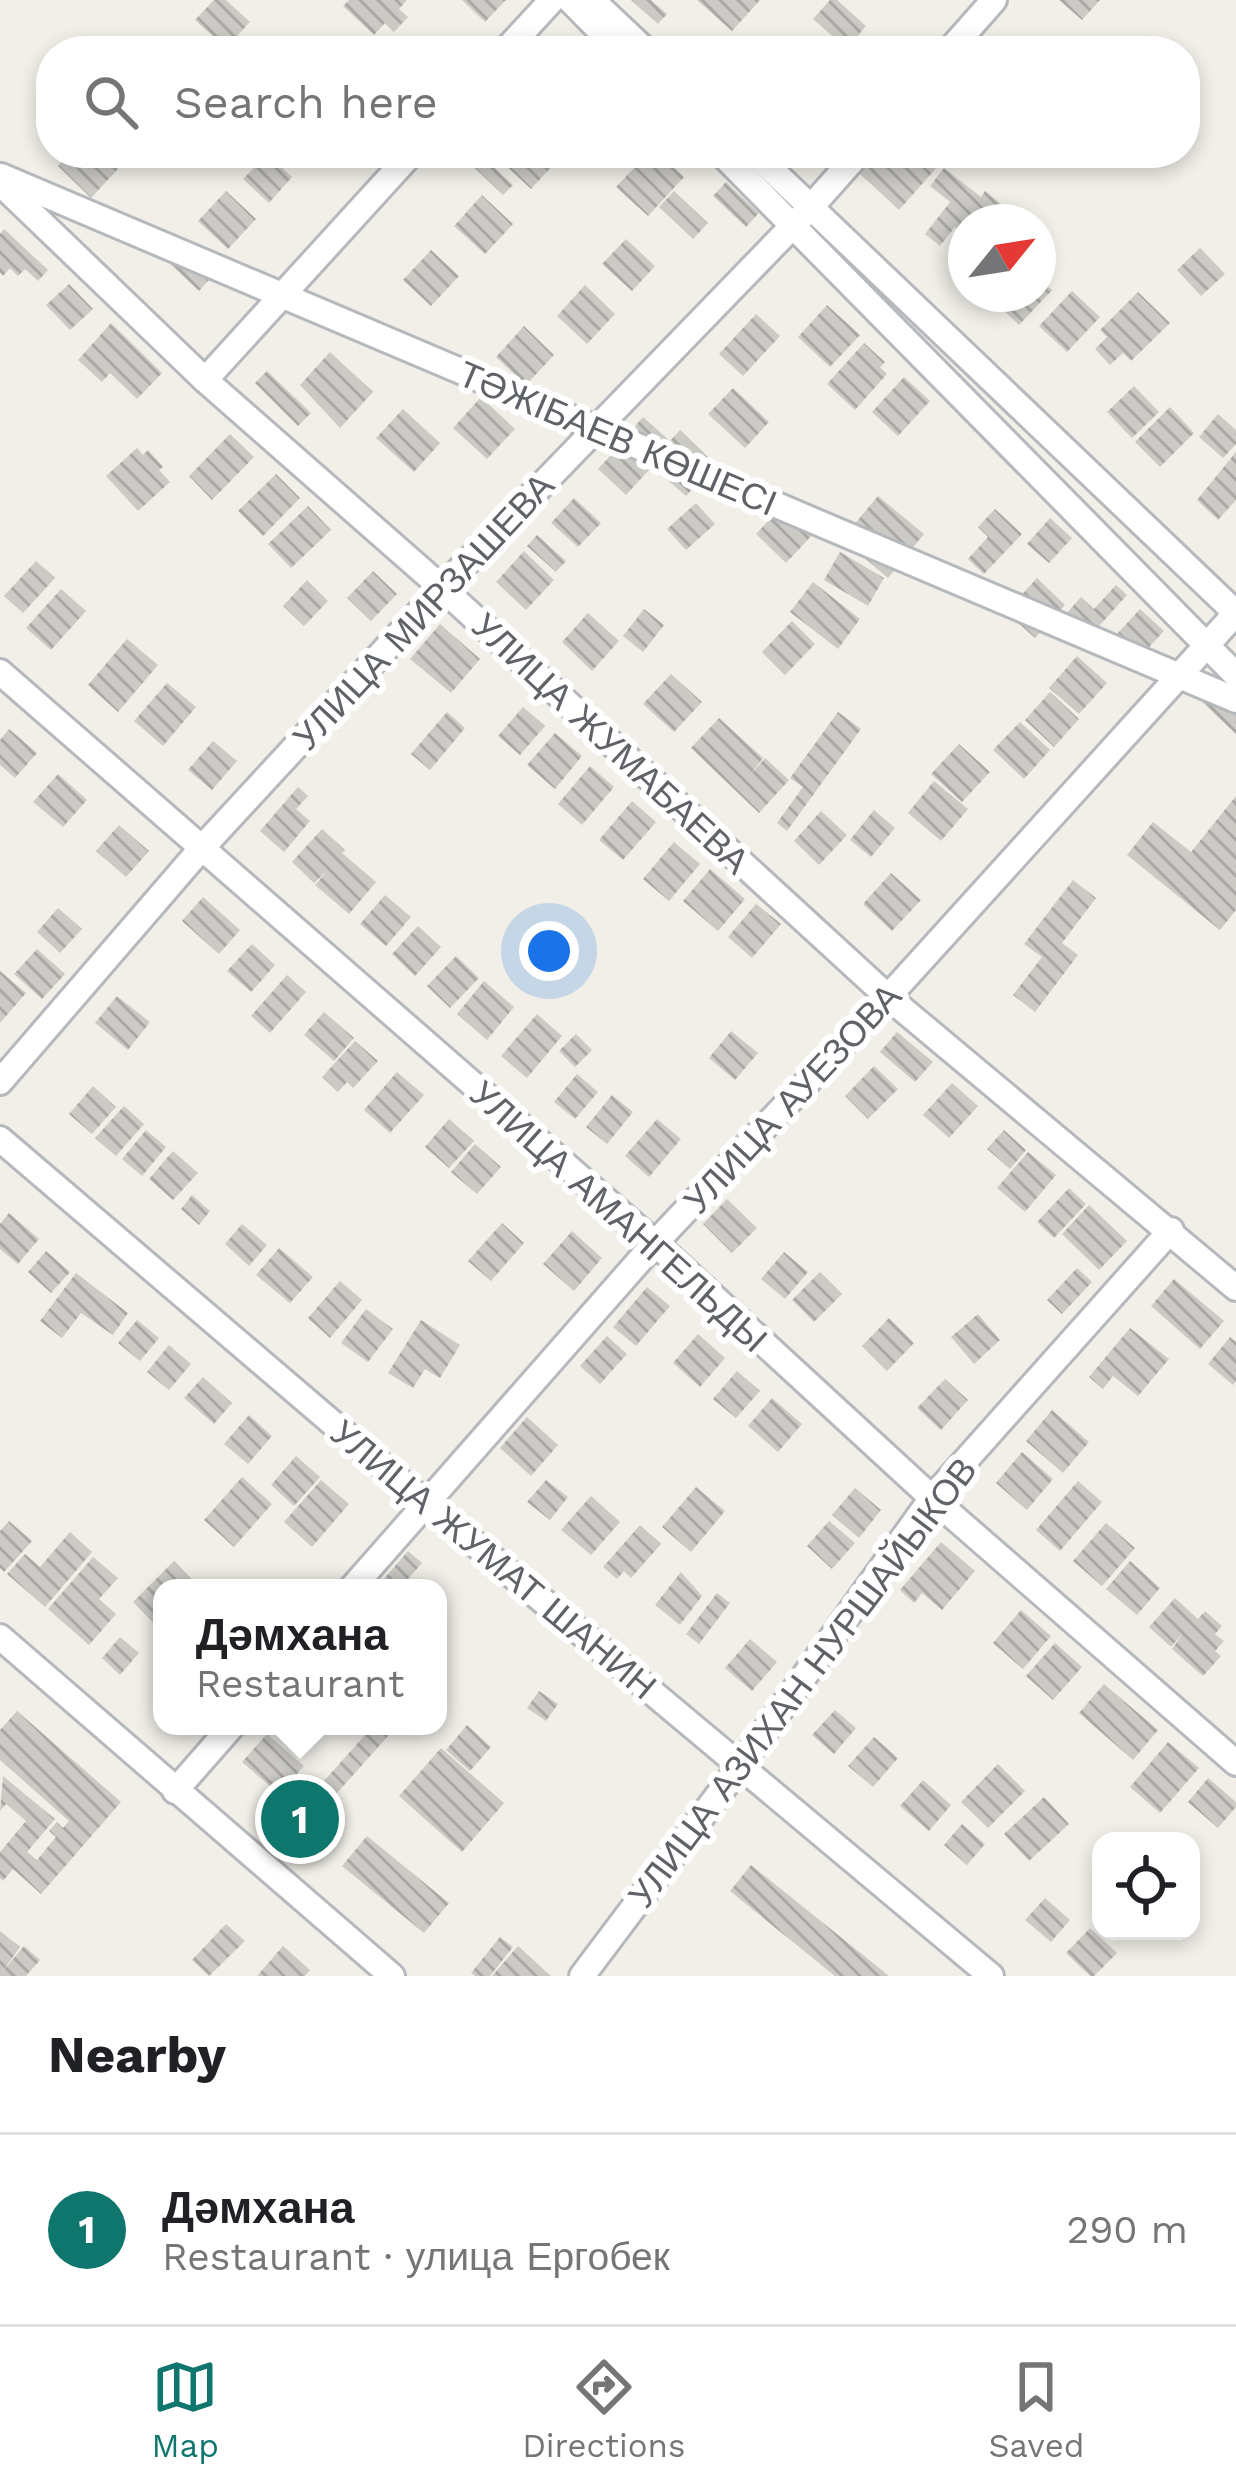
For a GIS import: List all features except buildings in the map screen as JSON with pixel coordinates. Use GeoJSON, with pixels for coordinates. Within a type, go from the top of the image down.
{"type":"FeatureCollection","features":[{"type":"Feature","properties":{"kind":"street"},"geometry":{"type":"LineString","coordinates":[[519,36],[552,0]]}},
{"type":"Feature","properties":{"kind":"street"},"geometry":{"type":"LineString","coordinates":[[570,0],[605,36]]}},
{"type":"Feature","properties":{"kind":"street"},"geometry":{"type":"LineString","coordinates":[[592,0],[630,36]]}},
{"type":"Feature","properties":{"kind":"street"},"geometry":{"type":"LineString","coordinates":[[962,36],[994,0]]}},
{"type":"Feature","properties":{"kind":"street"},"geometry":{"type":"LineString","coordinates":[[205,380],[398,168]]}},
{"type":"Feature","properties":{"kind":"street"},"geometry":{"type":"LineString","coordinates":[[736,168],[1236,675]]}},
{"type":"Feature","properties":{"kind":"street"},"geometry":{"type":"LineString","coordinates":[[770,168],[1236,613]]}},
{"type":"Feature","properties":{"kind":"street","name":"УЛИЦА МИРЗАШЕВА"},"geometry":{"type":"LineString","coordinates":[[0,1082],[200,850],[442,588],[846,168]]}},
{"type":"Feature","properties":{"kind":"street","name":"УЛИЦА ЖУМАБАЕВА"},"geometry":{"type":"LineString","coordinates":[[0,179],[205,380],[442,588],[888,997],[1236,1288]]}},
{"type":"Feature","properties":{"kind":"street","name":"ТӘЖІБАЕВ КӨШЕСІ"},"geometry":{"type":"LineString","coordinates":[[0,179],[1236,700]]}},
{"type":"Feature","properties":{"kind":"street","name":"УЛИЦА АУЕЗОВА"},"geometry":{"type":"LineString","coordinates":[[360,1579],[655,1243],[888,997],[1236,613]]}},
{"type":"Feature","properties":{"kind":"street","name":"УЛИЦА АМАНГЕЛЬДЫ"},"geometry":{"type":"LineString","coordinates":[[0,672],[655,1243],[932,1498],[1236,1763]]}},
{"type":"Feature","properties":{"kind":"street","name":"УЛИЦА ЖУМАТ ШАНИН"},"geometry":{"type":"LineString","coordinates":[[0,1139],[426,1504],[991,1976]]}},
{"type":"Feature","properties":{"kind":"street","name":"УЛИЦА АЗИХАН НУРШАЙЫКОВ"},"geometry":{"type":"LineString","coordinates":[[582,1976],[932,1498],[1171,1230]]}},
{"type":"Feature","properties":{"kind":"street"},"geometry":{"type":"LineString","coordinates":[[0,1636],[392,1976]]}},
{"type":"Feature","properties":{"kind":"street"},"geometry":{"type":"LineString","coordinates":[[176,1791],[224,1735]]}},
{"type":"Feature","properties":{"kind":"place","name":"Дәмхана"},"geometry":{"type":"Point","coordinates":[300,1819]}}]}
